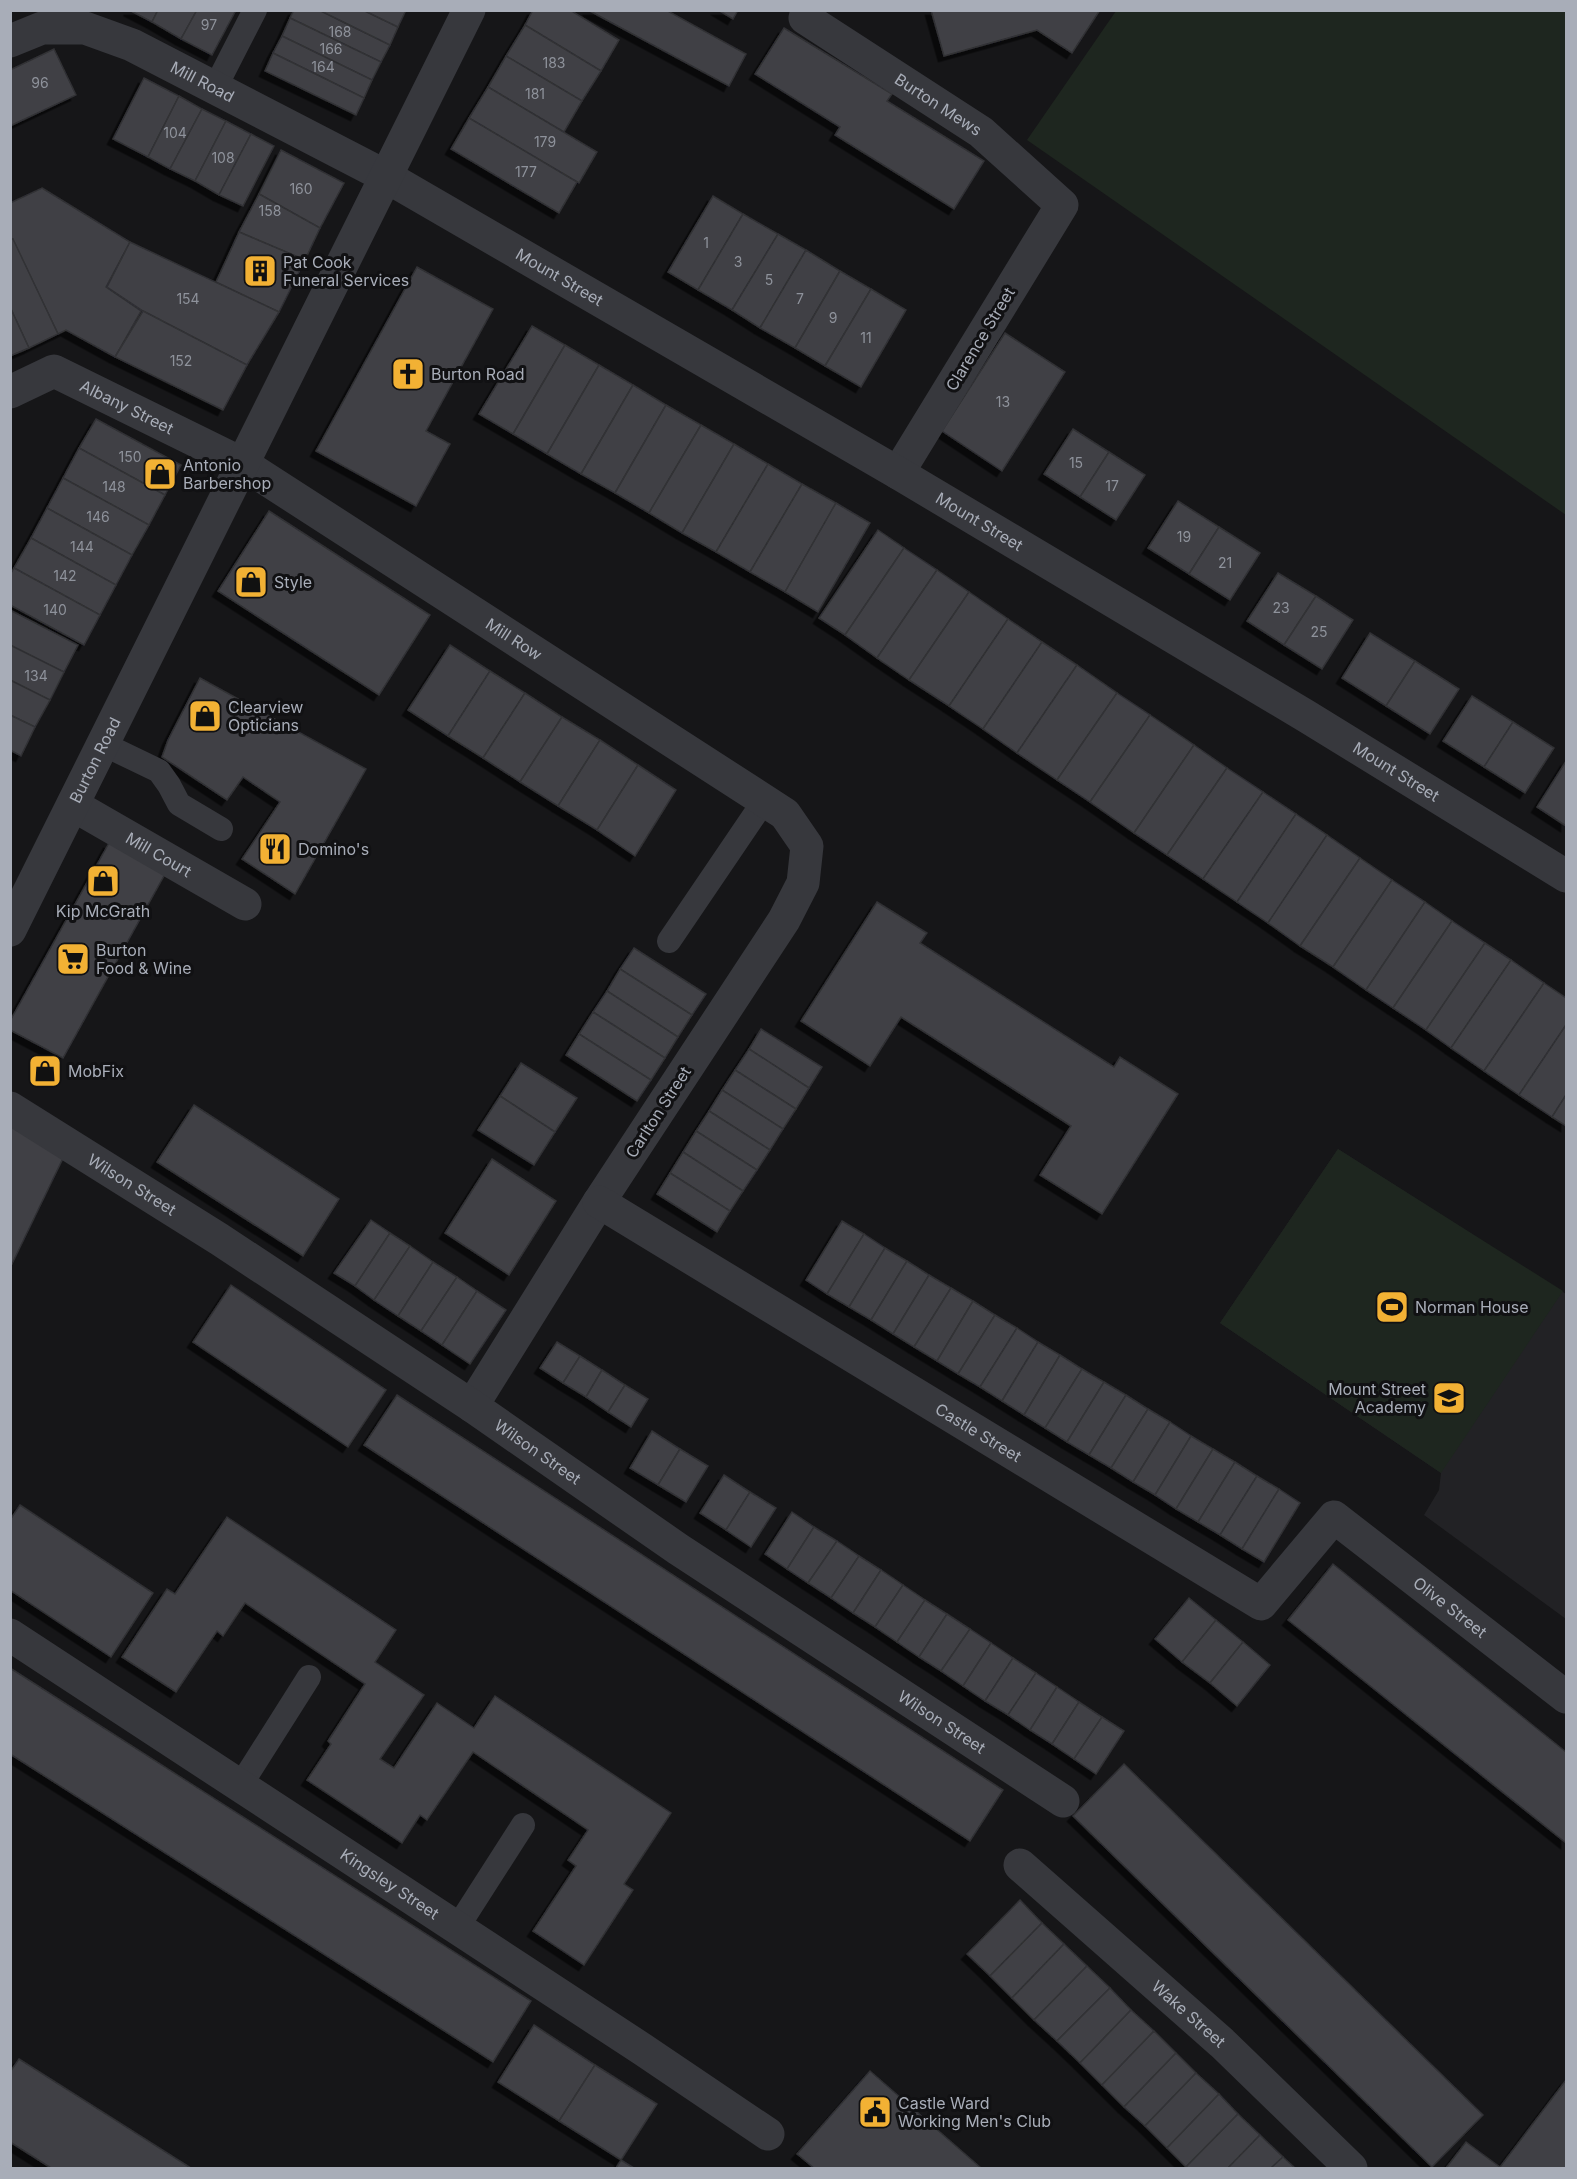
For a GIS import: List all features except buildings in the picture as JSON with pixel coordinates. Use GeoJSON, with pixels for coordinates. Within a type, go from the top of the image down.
{"type":"FeatureCollection","features":[{"type":"Feature","properties":{"kind":"street","name":"Burton Road"},"geometry":{"type":"LineString","coordinates":[[10,930],[469,10]]}},
{"type":"Feature","properties":{"kind":"street","name":"Burton Mews"},"geometry":{"type":"LineString","coordinates":[[805,18],[981,132],[1062,205]]}},
{"type":"Feature","properties":{"kind":"street","name":"Mill Road"},"geometry":{"type":"LineString","coordinates":[[10,41],[42,28],[85,28],[132,45],[387,177]]}},
{"type":"Feature","properties":{"kind":"street","name":"Mount Street"},"geometry":{"type":"LineString","coordinates":[[387,177],[898,473],[1306,716],[1566,876]]}},
{"type":"Feature","properties":{"kind":"street","name":"Clarence Street"},"geometry":{"type":"LineString","coordinates":[[898,473],[1062,205]]}},
{"type":"Feature","properties":{"kind":"street","name":"Albany Street"},"geometry":{"type":"LineString","coordinates":[[10,392],[54,371],[243,464]]}},
{"type":"Feature","properties":{"kind":"street","name":"Mill Row"},"geometry":{"type":"LineString","coordinates":[[243,464],[775,808]]}},
{"type":"Feature","properties":{"kind":"street","name":"Mill Court"},"geometry":{"type":"LineString","coordinates":[[73,805],[245,904]]}},
{"type":"Feature","properties":{"kind":"street","name":"Carlton Street"},"geometry":{"type":"LineString","coordinates":[[472,1406],[598,1202],[784,920],[803,883],[807,846],[775,808]]}},
{"type":"Feature","properties":{"kind":"street","name":"Wilson Street"},"geometry":{"type":"LineString","coordinates":[[10,1108],[219,1239],[472,1406],[678,1549],[1063,1801]]}},
{"type":"Feature","properties":{"kind":"street","name":"Castle Street"},"geometry":{"type":"LineString","coordinates":[[598,1202],[1261,1604],[1334,1517]]}},
{"type":"Feature","properties":{"kind":"street","name":"Olive Street"},"geometry":{"type":"LineString","coordinates":[[1334,1517],[1566,1697]]}},
{"type":"Feature","properties":{"kind":"street","name":"Kingsley Street"},"geometry":{"type":"LineString","coordinates":[[10,1635],[768,2134]]}},
{"type":"Feature","properties":{"kind":"street","name":"Wake Street"},"geometry":{"type":"LineString","coordinates":[[1020,1865],[1222,2043],[1351,2169]]}},
{"type":"Feature","properties":{"kind":"lane"},"geometry":{"type":"LineString","coordinates":[[215,88],[255,10]]}},
{"type":"Feature","properties":{"kind":"lane"},"geometry":{"type":"LineString","coordinates":[[103,744],[159,771],[178,804],[221,829]]}},
{"type":"Feature","properties":{"kind":"lane"},"geometry":{"type":"LineString","coordinates":[[669,941],[775,808]]}},
{"type":"Feature","properties":{"kind":"lane"},"geometry":{"type":"LineString","coordinates":[[240,1786],[309,1677]]}},
{"type":"Feature","properties":{"kind":"lane"},"geometry":{"type":"LineString","coordinates":[[457,1928],[523,1825]]}},
{"type":"Feature","properties":{"kind":"shaded area"},"geometry":{"type":"Polygon","coordinates":[[[1116,11],[1566,11],[1566,515],[1027,140],[1116,11]]]}},
{"type":"Feature","properties":{"kind":"shaded area","name":"Norman House"},"geometry":{"type":"Polygon","coordinates":[[[1338,1149],[1566,1294],[1566,1619],[1424,1515],[1439,1490],[1441,1473],[1220,1323],[1338,1149]]]}},
{"type":"Feature","properties":{"kind":"shaded area","name":"Norman House"},"geometry":{"type":"Polygon","coordinates":[[[1338,1149],[1563,1291],[1441,1473],[1220,1323],[1338,1149]]]}},
{"type":"Feature","properties":{"kind":"place","name":"Pat Cook Funeral Services"},"geometry":{"type":"Point","coordinates":[260,271]}},
{"type":"Feature","properties":{"kind":"place","name":"Burton Road"},"geometry":{"type":"Point","coordinates":[408,374]}},
{"type":"Feature","properties":{"kind":"place","name":"Antonio Barbershop"},"geometry":{"type":"Point","coordinates":[160,474]}},
{"type":"Feature","properties":{"kind":"place","name":"Style"},"geometry":{"type":"Point","coordinates":[251,582]}},
{"type":"Feature","properties":{"kind":"place","name":"Clearview Opticians"},"geometry":{"type":"Point","coordinates":[205,716]}},
{"type":"Feature","properties":{"kind":"place","name":"Domino's"},"geometry":{"type":"Point","coordinates":[275,849]}},
{"type":"Feature","properties":{"kind":"place","name":"Kip McGrath"},"geometry":{"type":"Point","coordinates":[103,881]}},
{"type":"Feature","properties":{"kind":"place","name":"Burton Food & Wine"},"geometry":{"type":"Point","coordinates":[73,959]}},
{"type":"Feature","properties":{"kind":"place","name":"MobFix"},"geometry":{"type":"Point","coordinates":[45,1071]}},
{"type":"Feature","properties":{"kind":"place","name":"Norman House"},"geometry":{"type":"Point","coordinates":[1392,1307]}},
{"type":"Feature","properties":{"kind":"place","name":"Mount Street Academy"},"geometry":{"type":"Point","coordinates":[1449,1398]}},
{"type":"Feature","properties":{"kind":"place","name":"Castle Ward Working Men's Club"},"geometry":{"type":"Point","coordinates":[875,2112]}}]}
